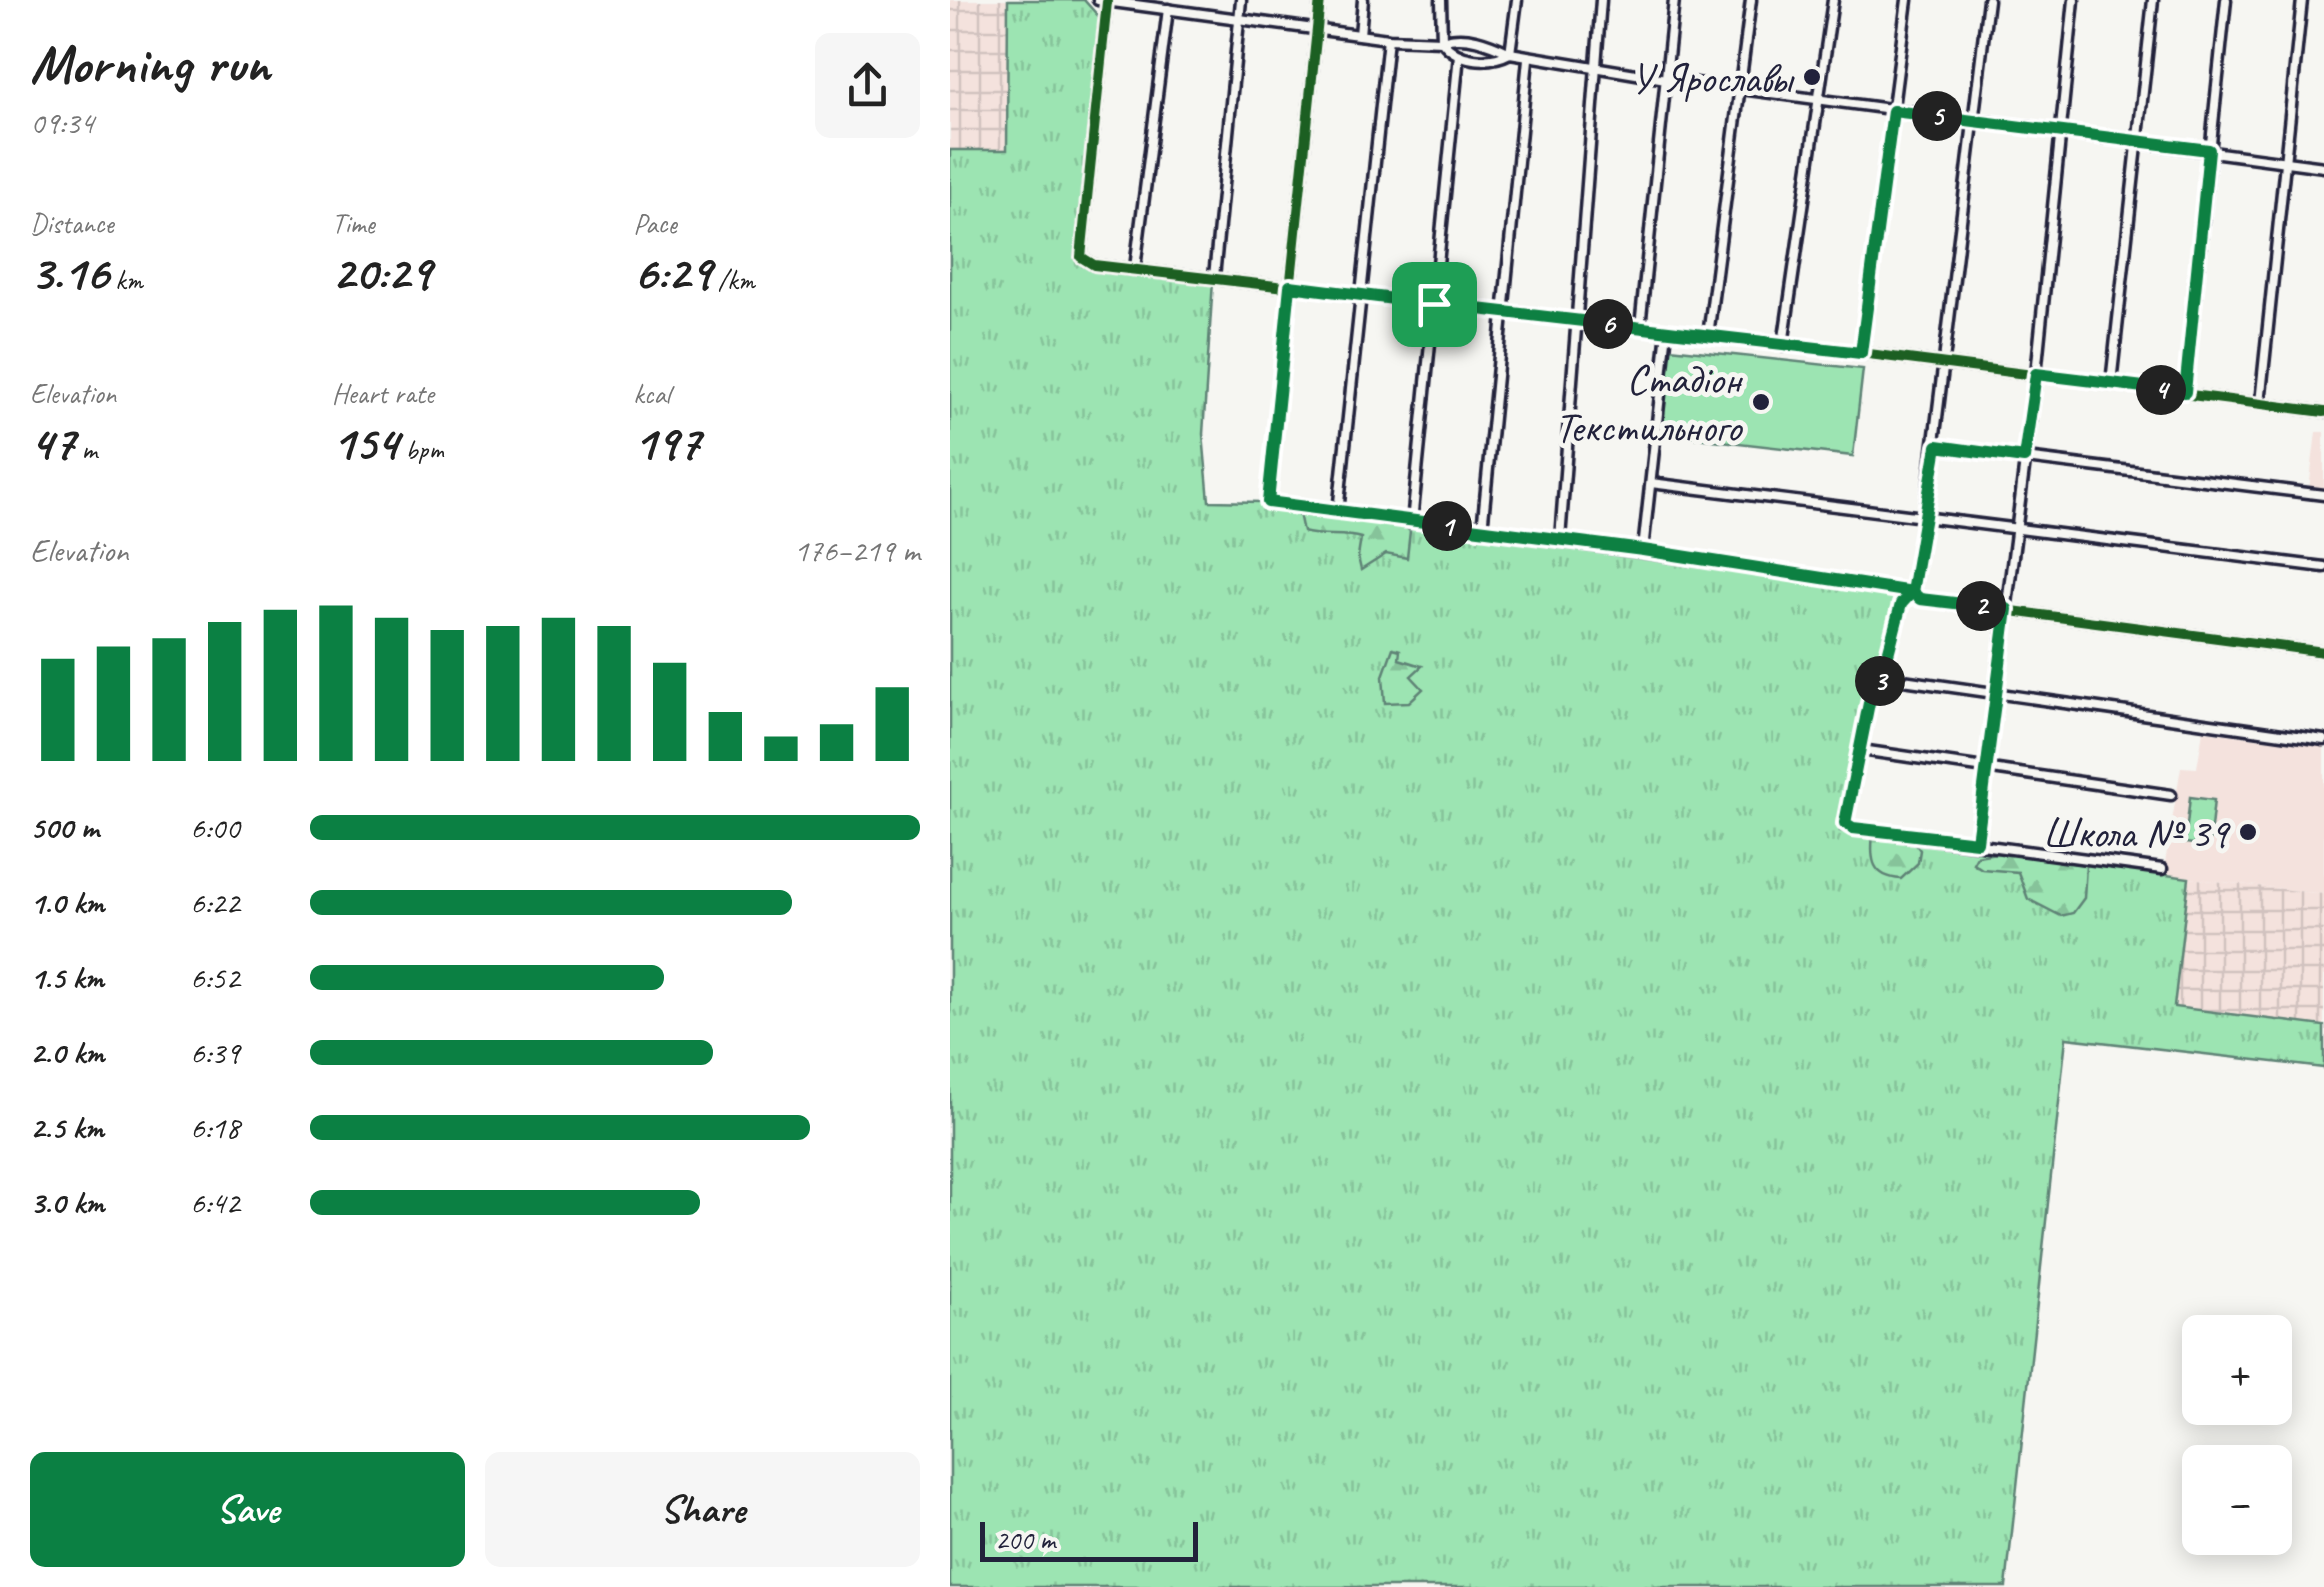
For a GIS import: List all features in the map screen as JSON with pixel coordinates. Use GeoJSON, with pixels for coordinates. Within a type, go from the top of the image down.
{"type":"FeatureCollection","features":[{"type":"Feature","properties":{"kind":"street"},"geometry":{"type":"LineString","coordinates":[[1214,277],[1241,0]]}},
{"type":"Feature","properties":{"kind":"street"},"geometry":{"type":"LineString","coordinates":[[1320,0],[1268,502],[1643,550],[1912,592],[1920,599],[2324,652]]}},
{"type":"Feature","properties":{"kind":"street"},"geometry":{"type":"LineString","coordinates":[[1360,35],[1363,0]]}},
{"type":"Feature","properties":{"kind":"street"},"geometry":{"type":"LineString","coordinates":[[1441,0],[1442,41],[1459,55],[1497,60],[1510,53]]}},
{"type":"Feature","properties":{"kind":"street"},"geometry":{"type":"LineString","coordinates":[[1510,53],[1517,0]]}},
{"type":"Feature","properties":{"kind":"street"},"geometry":{"type":"LineString","coordinates":[[1560,540],[1602,0]]}},
{"type":"Feature","properties":{"kind":"street"},"geometry":{"type":"LineString","coordinates":[[1640,328],[1674,0]]}},
{"type":"Feature","properties":{"kind":"street"},"geometry":{"type":"LineString","coordinates":[[1708,336],[1751,0]]}},
{"type":"Feature","properties":{"kind":"street"},"geometry":{"type":"LineString","coordinates":[[1783,345],[1833,0]]}},
{"type":"Feature","properties":{"kind":"street"},"geometry":{"type":"LineString","coordinates":[[1861,353],[1907,0]]}},
{"type":"Feature","properties":{"kind":"street"},"geometry":{"type":"LineString","coordinates":[[1988,0],[1937,446],[1912,592],[1901,604],[1882,677],[1870,698],[1845,823],[1853,828],[2162,870]]}},
{"type":"Feature","properties":{"kind":"street"},"geometry":{"type":"LineString","coordinates":[[1977,842],[2036,374],[2074,0]]}},
{"type":"Feature","properties":{"kind":"street"},"geometry":{"type":"LineString","coordinates":[[2111,384],[2153,0]]}},
{"type":"Feature","properties":{"kind":"street"},"geometry":{"type":"LineString","coordinates":[[2185,392],[2226,0]]}},
{"type":"Feature","properties":{"kind":"street"},"geometry":{"type":"LineString","coordinates":[[2260,404],[2302,0]]}},
{"type":"Feature","properties":{"kind":"street"},"geometry":{"type":"LineString","coordinates":[[2324,168],[1528,59],[1488,42],[1456,37],[1433,44],[1388,40],[1174,6],[1109,1],[1082,258],[1094,265],[1861,353],[2324,412]]}},
{"type":"Feature","properties":{"kind":"street"},"geometry":{"type":"LineString","coordinates":[[1135,268],[1174,6]]}},
{"type":"Feature","properties":{"kind":"street"},"geometry":{"type":"LineString","coordinates":[[1338,512],[1388,40]]}},
{"type":"Feature","properties":{"kind":"street"},"geometry":{"type":"LineString","coordinates":[[1412,522],[1459,55]]}},
{"type":"Feature","properties":{"kind":"street"},"geometry":{"type":"LineString","coordinates":[[1482,530],[1528,59]]}},
{"type":"Feature","properties":{"kind":"street"},"geometry":{"type":"LineString","coordinates":[[1643,550],[1666,331]]}},
{"type":"Feature","properties":{"kind":"street"},"geometry":{"type":"LineString","coordinates":[[1937,446],[2324,494]]}},
{"type":"Feature","properties":{"kind":"street"},"geometry":{"type":"LineString","coordinates":[[1651,483],[2324,567]]}},
{"type":"Feature","properties":{"kind":"street"},"geometry":{"type":"LineString","coordinates":[[1882,677],[2324,740]]}},
{"type":"Feature","properties":{"kind":"street"},"geometry":{"type":"LineString","coordinates":[[1861,750],[2171,795]]}},
{"type":"Feature","properties":{"kind":"shaded area"},"geometry":{"type":"Polygon","coordinates":[[[950,0],[1008,0],[1007,151],[950,150],[950,0]]]}},
{"type":"Feature","properties":{"kind":"shaded area"},"geometry":{"type":"Polygon","coordinates":[[[2316,432],[2324,432],[2324,490],[2309,489],[2316,432]]]}},
{"type":"Feature","properties":{"kind":"shaded area","name":"Школа № 39"},"geometry":{"type":"Polygon","coordinates":[[[2203,731],[2324,747],[2324,894],[2163,875],[2181,767],[2197,768],[2203,731]]]}},
{"type":"Feature","properties":{"kind":"shaded area"},"geometry":{"type":"Polygon","coordinates":[[[2189,878],[2324,894],[2324,1026],[2174,1007],[2189,878]]]}},
{"type":"Feature","properties":{"kind":"green space"},"geometry":{"type":"Polygon","coordinates":[[[1008,0],[1084,0],[1100,18],[1077,234],[1079,258],[1098,268],[1213,281],[1203,434],[1209,501],[1262,502],[1268,507],[1902,595],[1864,700],[1840,831],[2189,878],[2174,1007],[2324,1026],[2324,1068],[2066,1038],[2006,1587],[950,1587],[950,150],[1007,150],[1008,0]]]}},
{"type":"Feature","properties":{"kind":"green space","name":"Стадіон Текстильного"},"geometry":{"type":"Polygon","coordinates":[[[1670,348],[1863,369],[1853,456],[1660,434],[1670,348]]]}},
{"type":"Feature","properties":{"kind":"green space"},"geometry":{"type":"Polygon","coordinates":[[[1299,513],[1404,526],[1410,531],[1407,558],[1386,554],[1361,570],[1361,538],[1303,532],[1299,513]]]}},
{"type":"Feature","properties":{"kind":"green space"},"geometry":{"type":"Polygon","coordinates":[[[1393,648],[1400,650],[1399,659],[1422,666],[1411,676],[1423,689],[1409,702],[1385,703],[1383,676],[1393,648]]]}},
{"type":"Feature","properties":{"kind":"green space"},"geometry":{"type":"Polygon","coordinates":[[[2190,797],[2214,800],[2209,846],[2185,843],[2190,797]]]}},
{"type":"Feature","properties":{"kind":"green space"},"geometry":{"type":"Polygon","coordinates":[[[1873,834],[1914,842],[1920,850],[1918,863],[1901,879],[1884,875],[1873,859],[1873,834]]]}},
{"type":"Feature","properties":{"kind":"green space"},"geometry":{"type":"Polygon","coordinates":[[[2003,852],[2086,865],[2084,898],[2073,913],[2061,916],[2028,899],[2018,872],[1982,869],[1973,863],[1977,856],[2003,852]]]}},
{"type":"Feature","properties":{"kind":"cycle path"},"geometry":{"type":"LineString","coordinates":[[1320,0],[1268,502],[1643,550],[1912,592],[1920,599],[2324,652]]}},
{"type":"Feature","properties":{"kind":"cycle path"},"geometry":{"type":"LineString","coordinates":[[1107,2],[1081,257],[1094,265],[1861,353],[2324,412]]}},
{"type":"Feature","properties":{"kind":"place","name":"У Ярославы"},"geometry":{"type":"Point","coordinates":[1812,77]}},
{"type":"Feature","properties":{"kind":"place","name":"Стадіон Текстильного"},"geometry":{"type":"Point","coordinates":[1761,402]}},
{"type":"Feature","properties":{"kind":"place","name":"Школа № 39"},"geometry":{"type":"Point","coordinates":[2248,832]}},
{"type":"Feature","properties":{"kind":"route"},"geometry":{"type":"LineString","coordinates":[[1434,304],[1290,286],[1268,502],[1643,550],[1912,592],[1920,599],[2007,609],[1977,842],[1853,828],[1845,823],[1870,698],[1882,677],[1901,604],[1912,592],[1937,446],[2024,458],[2036,374],[2185,392],[2209,150],[1893,111],[1861,353],[1434,304]]}}]}
